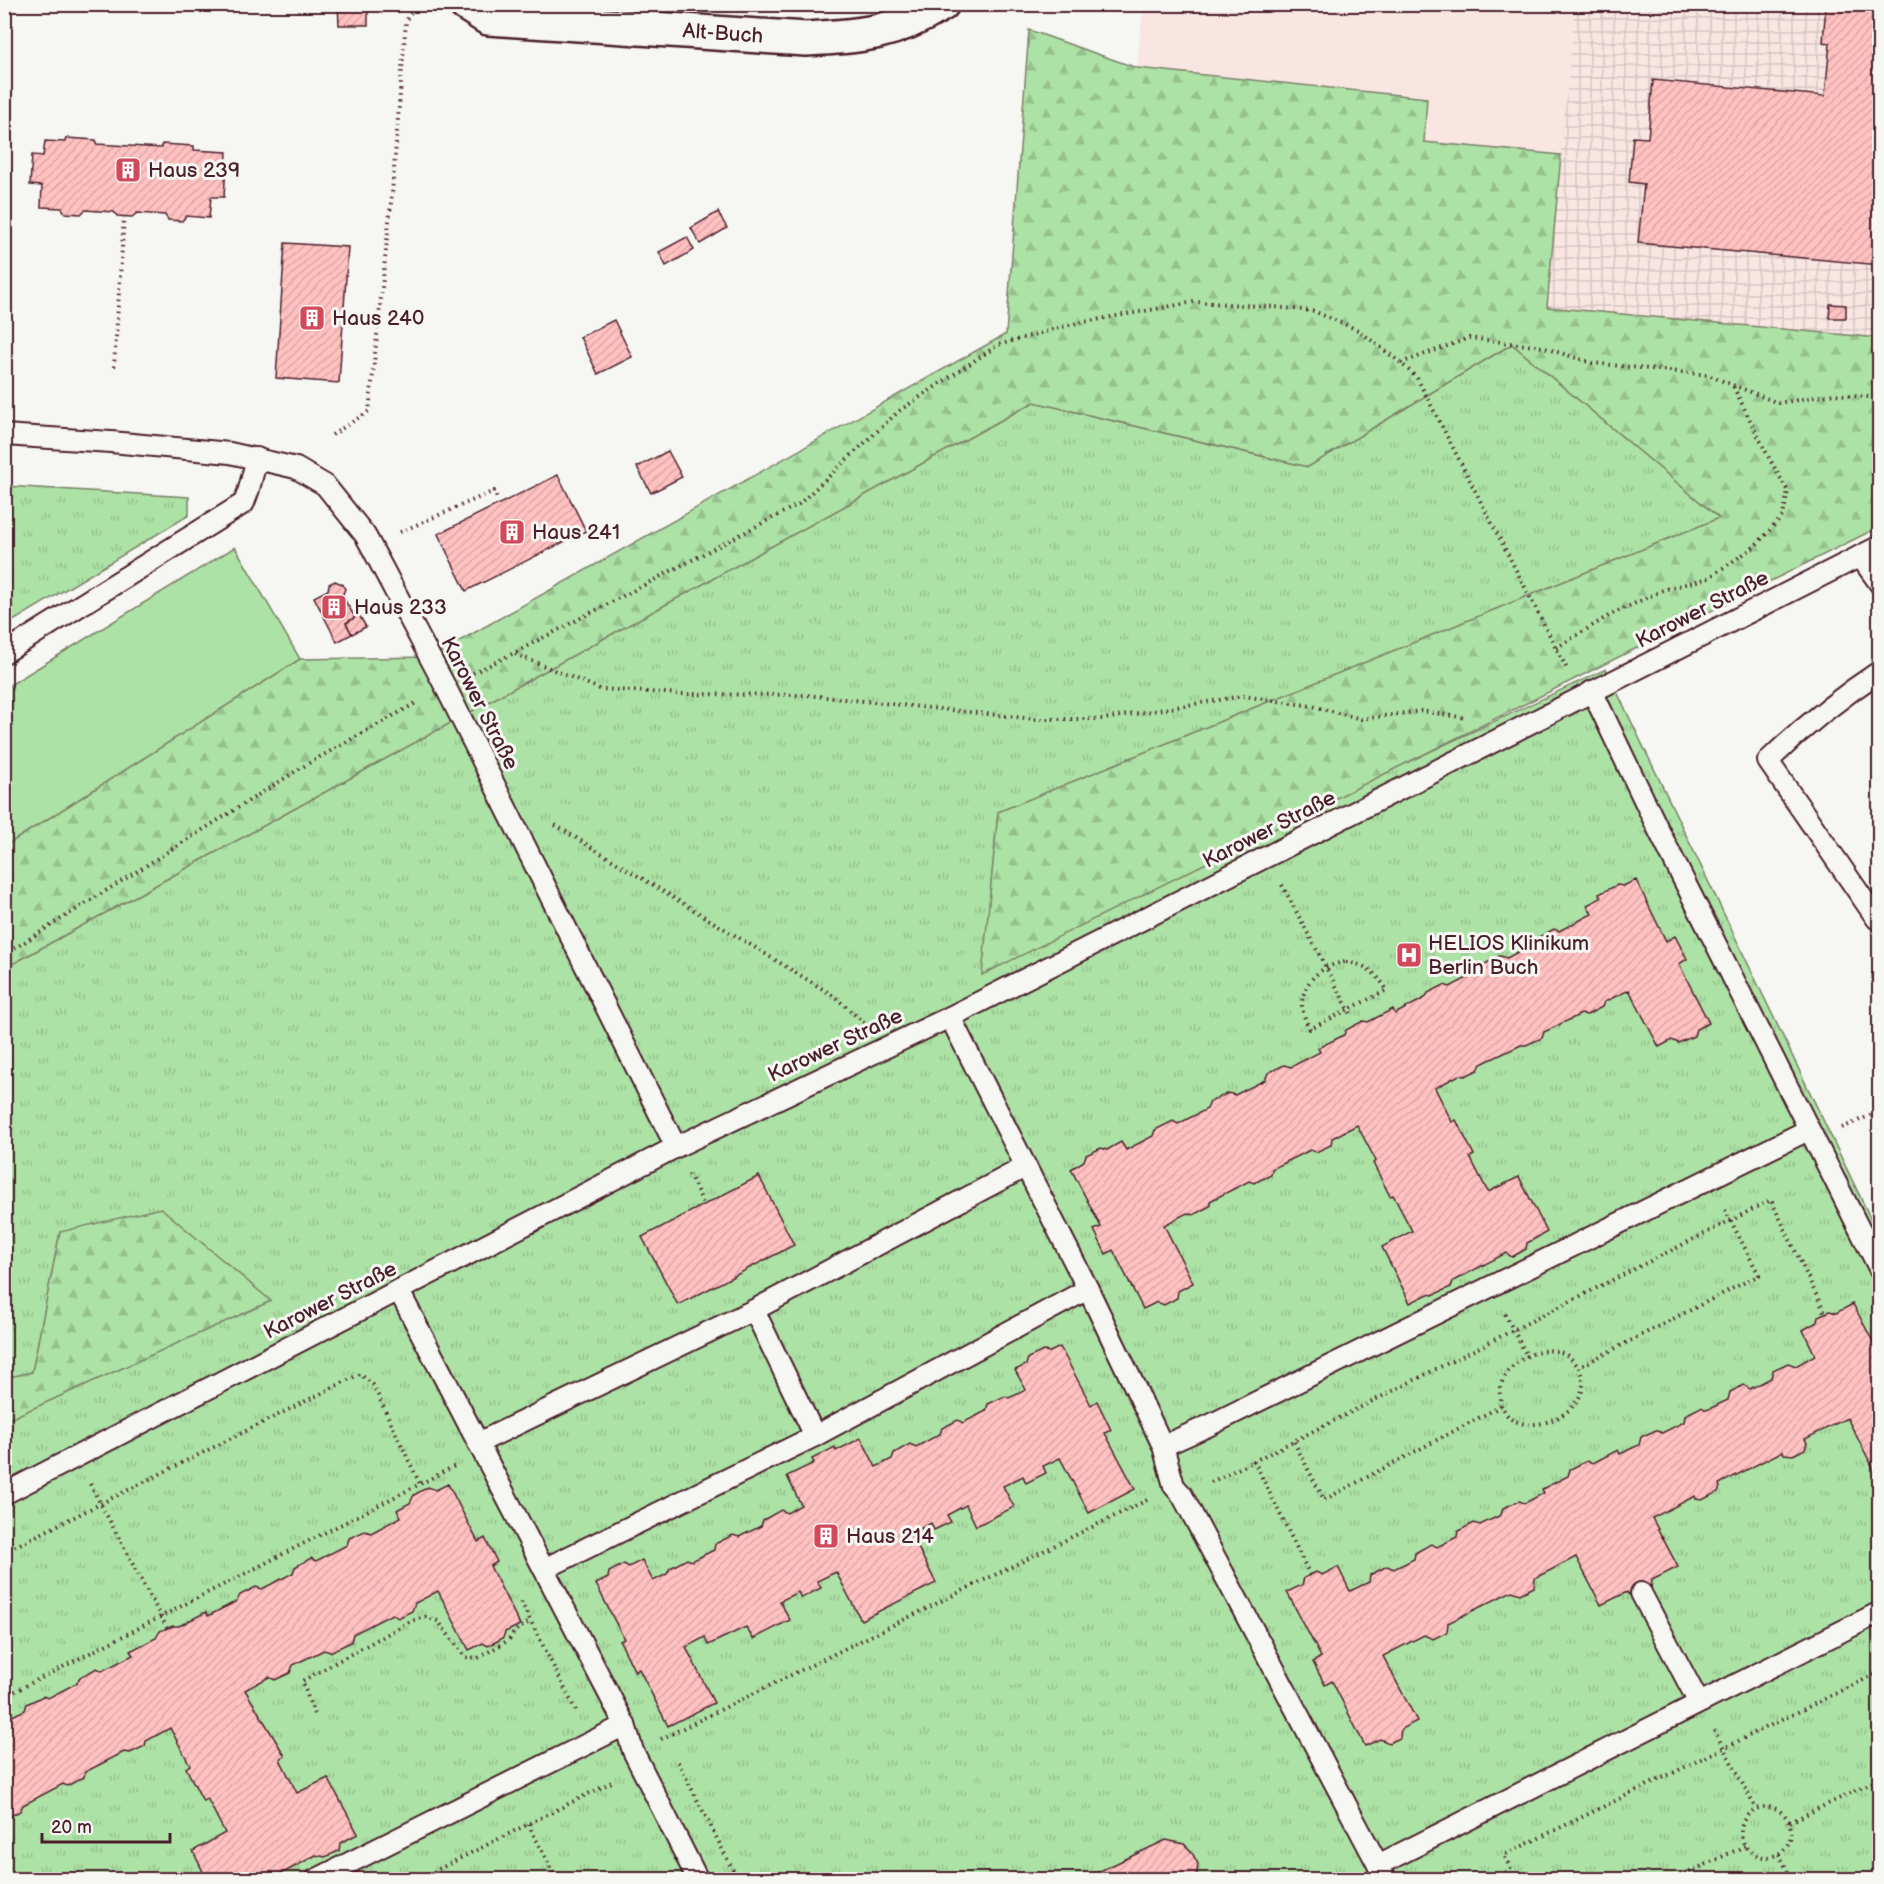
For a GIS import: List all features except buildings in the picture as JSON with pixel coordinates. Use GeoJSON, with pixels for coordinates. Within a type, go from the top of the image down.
{"type":"FeatureCollection","features":[{"type":"Feature","properties":{"kind":"street","name":"Alt-Buch"},"geometry":{"type":"LineString","coordinates":[[466,4],[488,18],[806,39],[850,37],[880,32],[919,19],[942,4]]}},
{"type":"Feature","properties":{"kind":"lane","name":"Karower Straße"},"geometry":{"type":"LineString","coordinates":[[4,435],[230,453],[296,468],[325,485],[370,544],[445,686],[676,1147]]}},
{"type":"Feature","properties":{"kind":"lane"},"geometry":{"type":"LineString","coordinates":[[4,653],[244,504],[257,458]]}},
{"type":"Feature","properties":{"kind":"lane","name":"Karower Straße"},"geometry":{"type":"LineString","coordinates":[[4,1494],[676,1147],[950,1017],[1880,546]]}},
{"type":"Feature","properties":{"kind":"lane"},"geometry":{"type":"LineString","coordinates":[[1860,556],[1880,584]]}},
{"type":"Feature","properties":{"kind":"lane"},"geometry":{"type":"LineString","coordinates":[[1880,671],[1840,698],[1796,733],[1768,760],[1877,919],[1880,917]]}},
{"type":"Feature","properties":{"kind":"lane"},"geometry":{"type":"LineString","coordinates":[[1587,694],[1659,831],[1880,1270]]}},
{"type":"Feature","properties":{"kind":"lane"},"geometry":{"type":"LineString","coordinates":[[950,1017],[1088,1289],[1163,1446],[1178,1491],[1382,1872],[1699,1703],[1880,1612]]}},
{"type":"Feature","properties":{"kind":"lane"},"geometry":{"type":"LineString","coordinates":[[1163,1446],[1210,1425],[1808,1130]]}},
{"type":"Feature","properties":{"kind":"lane"},"geometry":{"type":"LineString","coordinates":[[480,1448],[754,1310],[1025,1167]]}},
{"type":"Feature","properties":{"kind":"lane"},"geometry":{"type":"LineString","coordinates":[[543,1569],[814,1436],[1088,1289]]}},
{"type":"Feature","properties":{"kind":"lane"},"geometry":{"type":"LineString","coordinates":[[399,1291],[625,1725],[633,1751],[698,1880]]}},
{"type":"Feature","properties":{"kind":"lane"},"geometry":{"type":"LineString","coordinates":[[754,1310],[814,1436]]}},
{"type":"Feature","properties":{"kind":"lane"},"geometry":{"type":"LineString","coordinates":[[1641,1593],[1699,1703]]}},
{"type":"Feature","properties":{"kind":"lane"},"geometry":{"type":"LineString","coordinates":[[315,1880],[625,1725]]}},
{"type":"Feature","properties":{"kind":"path"},"geometry":{"type":"LineString","coordinates":[[332,435],[369,411],[392,193],[406,20],[416,4]]}},
{"type":"Feature","properties":{"kind":"path"},"geometry":{"type":"LineString","coordinates":[[114,367],[124,217]]}},
{"type":"Feature","properties":{"kind":"path"},"geometry":{"type":"LineString","coordinates":[[4,955],[309,764],[445,686],[514,653],[799,504],[840,469],[899,411],[998,345],[1073,324],[1194,302],[1313,311],[1358,330],[1418,378],[1556,648],[1587,694]]}},
{"type":"Feature","properties":{"kind":"path"},"geometry":{"type":"LineString","coordinates":[[1401,363],[1469,338],[1542,347],[1592,363],[1708,375],[1778,403],[1834,394],[1880,398]]}},
{"type":"Feature","properties":{"kind":"path"},"geometry":{"type":"LineString","coordinates":[[1556,648],[1610,615],[1663,590],[1708,578],[1754,548],[1783,516],[1788,491],[1732,385]]}},
{"type":"Feature","properties":{"kind":"path"},"geometry":{"type":"LineString","coordinates":[[370,544],[494,491],[498,501]]}},
{"type":"Feature","properties":{"kind":"path"},"geometry":{"type":"LineString","coordinates":[[514,653],[600,689],[682,694],[806,695],[1035,720],[1103,719],[1183,704],[1243,696],[1312,706],[1361,719],[1421,711],[1478,720],[1492,742]]}},
{"type":"Feature","properties":{"kind":"path"},"geometry":{"type":"LineString","coordinates":[[555,825],[834,996],[889,1046]]}},
{"type":"Feature","properties":{"kind":"path"},"geometry":{"type":"LineString","coordinates":[[1268,856],[1349,1012]]}},
{"type":"Feature","properties":{"kind":"path"},"geometry":{"type":"LineString","coordinates":[[1334,963],[1358,963],[1370,969],[1387,990],[1349,1012],[1310,1029],[1302,1007],[1304,996],[1316,973],[1326,967],[1334,963]]}},
{"type":"Feature","properties":{"kind":"path"},"geometry":{"type":"LineString","coordinates":[[1579,1367],[1759,1275],[1709,1179]]}},
{"type":"Feature","properties":{"kind":"path"},"geometry":{"type":"LineString","coordinates":[[633,1751],[1178,1491],[1254,1461],[1771,1200],[1825,1313]]}},
{"type":"Feature","properties":{"kind":"path"},"geometry":{"type":"LineString","coordinates":[[1491,1286],[1527,1356]]}},
{"type":"Feature","properties":{"kind":"path"},"geometry":{"type":"LineString","coordinates":[[1544,1350],[1565,1354],[1579,1367],[1584,1384],[1576,1405],[1557,1418],[1533,1426],[1512,1420],[1501,1406],[1500,1389],[1507,1371],[1527,1356],[1544,1350]]}},
{"type":"Feature","properties":{"kind":"path"},"geometry":{"type":"LineString","coordinates":[[4,1552],[360,1374],[373,1385],[420,1484]]}},
{"type":"Feature","properties":{"kind":"path"},"geometry":{"type":"LineString","coordinates":[[1293,1442],[1324,1500],[1501,1406]]}},
{"type":"Feature","properties":{"kind":"path"},"geometry":{"type":"LineString","coordinates":[[4,1696],[420,1484],[480,1448]]}},
{"type":"Feature","properties":{"kind":"path"},"geometry":{"type":"LineString","coordinates":[[76,1457],[166,1628]]}},
{"type":"Feature","properties":{"kind":"path"},"geometry":{"type":"LineString","coordinates":[[1254,1461],[1310,1575]]}},
{"type":"Feature","properties":{"kind":"path"},"geometry":{"type":"LineString","coordinates":[[521,1601],[591,1742]]}},
{"type":"Feature","properties":{"kind":"path"},"geometry":{"type":"LineString","coordinates":[[314,1714],[302,1680],[411,1621],[426,1617],[438,1621],[465,1657],[478,1658],[509,1640],[515,1631],[531,1621]]}},
{"type":"Feature","properties":{"kind":"path"},"geometry":{"type":"LineString","coordinates":[[1516,1880],[1504,1855],[1880,1672]]}},
{"type":"Feature","properties":{"kind":"path"},"geometry":{"type":"LineString","coordinates":[[1699,1703],[1756,1809]]}},
{"type":"Feature","properties":{"kind":"path"},"geometry":{"type":"LineString","coordinates":[[665,1737],[670,1747]]}},
{"type":"Feature","properties":{"kind":"path"},"geometry":{"type":"LineString","coordinates":[[675,1757],[738,1880]]}},
{"type":"Feature","properties":{"kind":"path"},"geometry":{"type":"LineString","coordinates":[[1790,1822],[1880,1779]]}},
{"type":"Feature","properties":{"kind":"path"},"geometry":{"type":"LineString","coordinates":[[417,1880],[612,1782],[617,1792]]}},
{"type":"Feature","properties":{"kind":"path"},"geometry":{"type":"LineString","coordinates":[[1772,1807],[1780,1810],[1790,1822],[1791,1839],[1788,1846],[1779,1854],[1767,1857],[1758,1856],[1745,1846],[1741,1829],[1748,1814],[1756,1809],[1772,1807]]}},
{"type":"Feature","properties":{"kind":"path"},"geometry":{"type":"LineString","coordinates":[[528,1824],[557,1880]]}},
{"type":"Feature","properties":{"kind":"path"},"geometry":{"type":"LineString","coordinates":[[1673,1880],[1745,1846]]}},
{"type":"Feature","properties":{"kind":"path"},"geometry":{"type":"LineString","coordinates":[[1779,1854],[1792,1880]]}},
{"type":"Feature","properties":{"kind":"shaded area"},"geometry":{"type":"Polygon","coordinates":[[[1143,5],[1575,5],[1561,155],[1424,142],[1427,97],[1137,68],[1143,5]]]}},
{"type":"Feature","properties":{"kind":"shaded area"},"geometry":{"type":"Polygon","coordinates":[[[1575,5],[1879,5],[1879,338],[1546,307],[1575,5]]]}},
{"type":"Feature","properties":{"kind":"green space"},"geometry":{"type":"Polygon","coordinates":[[[1029,30],[1137,68],[1427,98],[1424,142],[1561,155],[1547,307],[1879,338],[1879,527],[982,975],[998,812],[1719,518],[1512,344],[1308,467],[1034,402],[5,968],[5,846],[300,659],[431,657],[1006,334],[1029,30]]]}},
{"type":"Feature","properties":{"kind":"green space","name":"HELIOS Klinikum Berlin Buch"},"geometry":{"type":"Polygon","coordinates":[[[1512,344],[1720,518],[998,812],[984,961],[1606,669],[1879,1236],[1879,1879],[5,1879],[4,1420],[266,1297],[60,1232],[32,1373],[5,1378],[5,968],[1034,402],[1308,467],[1512,344]]]}},
{"type":"Feature","properties":{"kind":"green space"},"geometry":{"type":"Polygon","coordinates":[[[5,486],[189,497],[189,515],[5,626],[5,486]]]}},
{"type":"Feature","properties":{"kind":"green space"},"geometry":{"type":"Polygon","coordinates":[[[235,547],[300,659],[5,846],[5,688],[235,547]]]}},
{"type":"Feature","properties":{"kind":"green space"},"geometry":{"type":"Polygon","coordinates":[[[161,1208],[271,1301],[5,1421],[5,1378],[32,1372],[60,1232],[161,1208]]]}},
{"type":"Feature","properties":{"kind":"place","name":"Haus 239"},"geometry":{"type":"Point","coordinates":[128,170]}},
{"type":"Feature","properties":{"kind":"place","name":"Haus 240"},"geometry":{"type":"Point","coordinates":[312,318]}},
{"type":"Feature","properties":{"kind":"place","name":"Haus 241"},"geometry":{"type":"Point","coordinates":[512,532]}},
{"type":"Feature","properties":{"kind":"place","name":"Haus 233"},"geometry":{"type":"Point","coordinates":[334,607]}},
{"type":"Feature","properties":{"kind":"place","name":"HELIOS Klinikum Berlin Buch"},"geometry":{"type":"Point","coordinates":[1409,955]}},
{"type":"Feature","properties":{"kind":"place","name":"Haus 214"},"geometry":{"type":"Point","coordinates":[826,1536]}}]}
